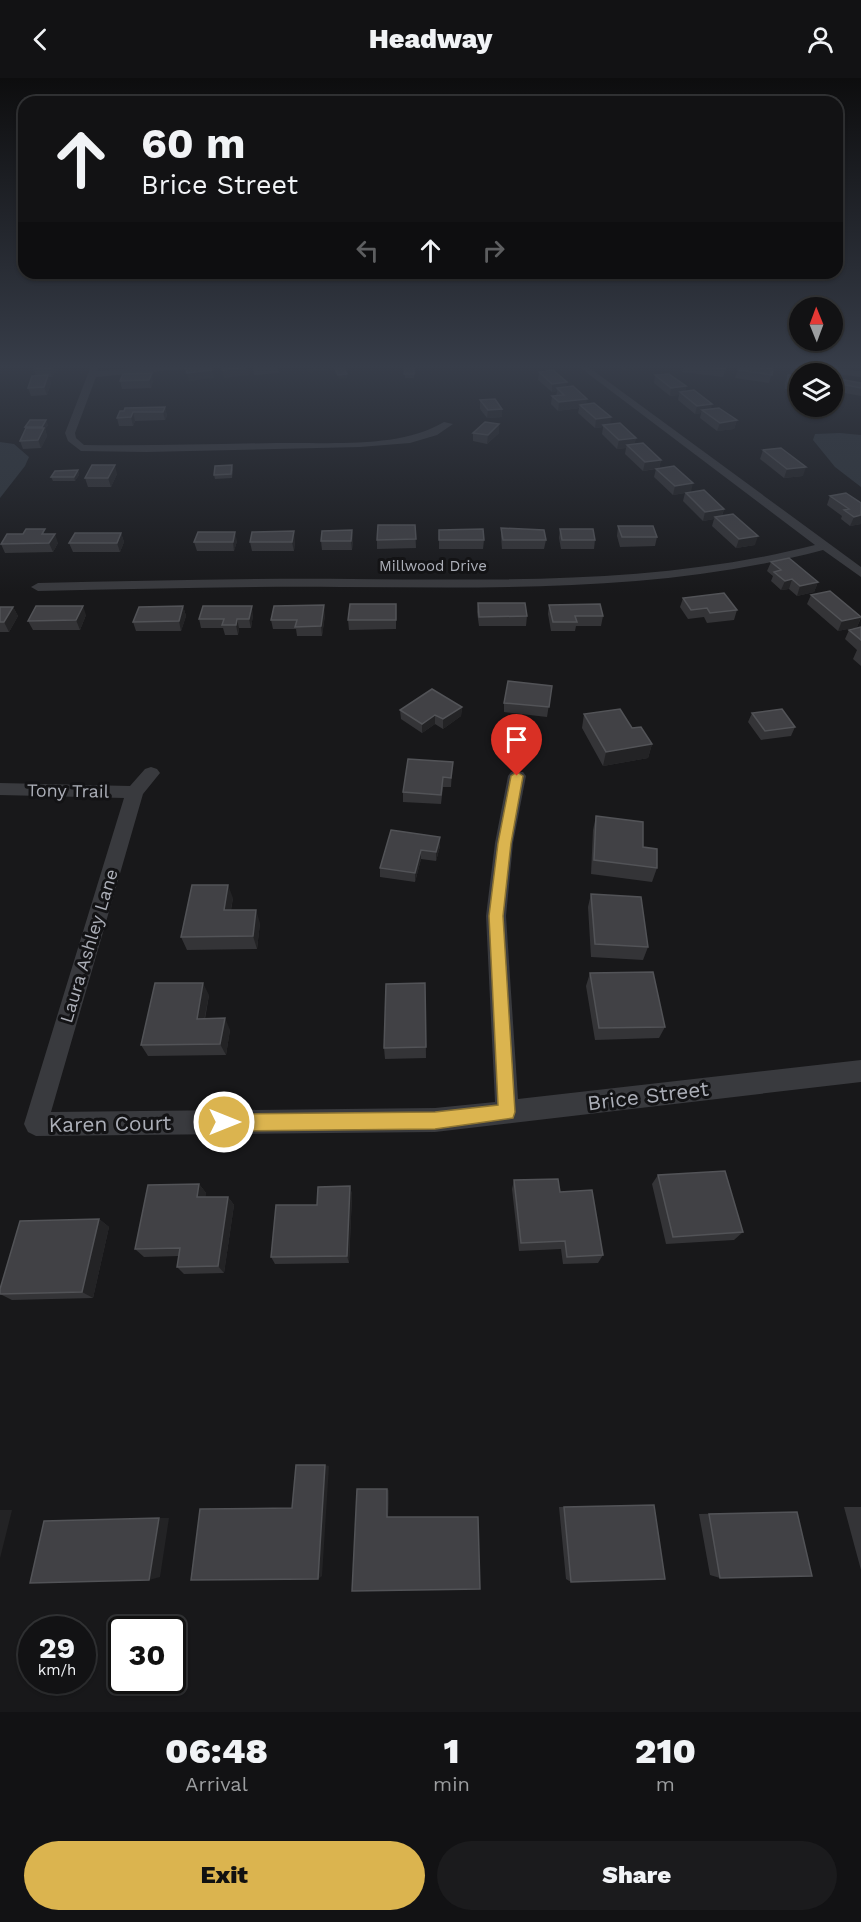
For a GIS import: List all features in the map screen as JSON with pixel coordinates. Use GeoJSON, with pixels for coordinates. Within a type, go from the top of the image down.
{"type":"FeatureCollection","features":[{"type":"Feature","properties":{"kind":"street"},"geometry":{"type":"LineString","coordinates":[[76,442],[81,448],[146,449],[382,442]]}},
{"type":"Feature","properties":{"kind":"street"},"geometry":{"type":"LineString","coordinates":[[685,442],[861,573]]}},
{"type":"Feature","properties":{"kind":"street","name":"Millwood Drive"},"geometry":{"type":"LineString","coordinates":[[38,587],[280,582],[561,582],[684,573],[784,558],[825,546]]}},
{"type":"Feature","properties":{"kind":"street","name":"Laura Ashley Lane"},"geometry":{"type":"LineString","coordinates":[[36,1124],[135,792],[151,773]]}},
{"type":"Feature","properties":{"kind":"street"},"geometry":{"type":"LineString","coordinates":[[507,1112],[496,916],[504,843],[517,776]]}},
{"type":"Feature","properties":{"kind":"street","name":"Tony Trail"},"geometry":{"type":"LineString","coordinates":[[0,789],[135,792]]}},
{"type":"Feature","properties":{"kind":"street","name":"Brice Street"},"geometry":{"type":"LineString","coordinates":[[435,1120],[861,1071]]}},
{"type":"Feature","properties":{"kind":"street","name":"Karen Court"},"geometry":{"type":"LineString","coordinates":[[36,1124],[435,1120]]}},
{"type":"Feature","properties":{"kind":"shaded area"},"geometry":{"type":"Polygon","coordinates":[[[0,442],[14,444],[29,457],[25,466],[0,498],[0,442]]]}},
{"type":"Feature","properties":{"kind":"shaded area"},"geometry":{"type":"Polygon","coordinates":[[[815,442],[861,442],[861,487],[835,467],[815,442]]]}},
{"type":"Feature","properties":{"kind":"building"},"geometry":{"type":"Polygon","coordinates":[[[643,443],[661,460],[645,462],[627,445],[643,443]]]}},
{"type":"Feature","properties":{"kind":"building"},"geometry":{"type":"Polygon","coordinates":[[[781,448],[806,467],[787,469],[763,450],[781,448]]]}},
{"type":"Feature","properties":{"kind":"building"},"geometry":{"type":"Polygon","coordinates":[[[92,465],[115,465],[108,478],[85,478],[92,465]]]}},
{"type":"Feature","properties":{"kind":"building"},"geometry":{"type":"Polygon","coordinates":[[[232,465],[231,474],[214,475],[215,466],[232,465]]]}},
{"type":"Feature","properties":{"kind":"building"},"geometry":{"type":"Polygon","coordinates":[[[674,466],[693,483],[675,486],[656,469],[674,466]]]}},
{"type":"Feature","properties":{"kind":"building"},"geometry":{"type":"Polygon","coordinates":[[[78,470],[74,477],[51,477],[55,471],[78,470]]]}},
{"type":"Feature","properties":{"kind":"building"},"geometry":{"type":"Polygon","coordinates":[[[704,490],[724,509],[705,512],[686,493],[704,490]]]}},
{"type":"Feature","properties":{"kind":"building"},"geometry":{"type":"Polygon","coordinates":[[[846,493],[861,503],[861,515],[854,517],[844,510],[849,509],[830,496],[846,493]]]}},
{"type":"Feature","properties":{"kind":"building"},"geometry":{"type":"Polygon","coordinates":[[[733,514],[758,536],[739,539],[715,517],[733,514]]]}},
{"type":"Feature","properties":{"kind":"building"},"geometry":{"type":"Polygon","coordinates":[[[378,525],[415,525],[416,539],[377,540],[378,525]]]}},
{"type":"Feature","properties":{"kind":"building"},"geometry":{"type":"Polygon","coordinates":[[[618,526],[653,526],[657,537],[622,537],[618,526]]]}},
{"type":"Feature","properties":{"kind":"building"},"geometry":{"type":"Polygon","coordinates":[[[501,528],[544,530],[546,540],[503,540],[501,528]]]}},
{"type":"Feature","properties":{"kind":"building"},"geometry":{"type":"Polygon","coordinates":[[[26,529],[45,529],[42,534],[55,534],[49,543],[1,544],[7,534],[23,534],[26,529]]]}},
{"type":"Feature","properties":{"kind":"building"},"geometry":{"type":"Polygon","coordinates":[[[483,529],[484,540],[439,540],[439,530],[483,529]]]}},
{"type":"Feature","properties":{"kind":"building"},"geometry":{"type":"Polygon","coordinates":[[[560,529],[593,529],[595,540],[562,540],[560,529]]]}},
{"type":"Feature","properties":{"kind":"building"},"geometry":{"type":"Polygon","coordinates":[[[352,530],[351,541],[321,541],[322,531],[352,530]]]}},
{"type":"Feature","properties":{"kind":"building"},"geometry":{"type":"Polygon","coordinates":[[[294,531],[292,542],[250,542],[252,532],[294,531]]]}},
{"type":"Feature","properties":{"kind":"building"},"geometry":{"type":"Polygon","coordinates":[[[198,532],[235,532],[233,542],[194,542],[198,532]]]}},
{"type":"Feature","properties":{"kind":"building"},"geometry":{"type":"Polygon","coordinates":[[[75,533],[121,533],[117,543],[69,543],[75,533]]]}},
{"type":"Feature","properties":{"kind":"building"},"geometry":{"type":"Polygon","coordinates":[[[789,558],[818,582],[800,586],[792,579],[785,581],[774,572],[781,570],[771,562],[789,558]]]}},
{"type":"Feature","properties":{"kind":"building"},"geometry":{"type":"Polygon","coordinates":[[[830,591],[861,617],[842,621],[811,595],[830,591]]]}},
{"type":"Feature","properties":{"kind":"building"},"geometry":{"type":"Polygon","coordinates":[[[724,593],[737,610],[710,613],[707,608],[691,610],[683,598],[724,593]]]}},
{"type":"Feature","properties":{"kind":"building"},"geometry":{"type":"Polygon","coordinates":[[[478,603],[525,603],[527,616],[479,617],[478,603]]]}},
{"type":"Feature","properties":{"kind":"building"},"geometry":{"type":"Polygon","coordinates":[[[350,604],[396,604],[396,620],[348,620],[350,604]]]}},
{"type":"Feature","properties":{"kind":"building"},"geometry":{"type":"Polygon","coordinates":[[[600,604],[603,616],[575,616],[577,622],[553,622],[549,605],[600,604]]]}},
{"type":"Feature","properties":{"kind":"building"},"geometry":{"type":"Polygon","coordinates":[[[324,605],[321,626],[295,627],[297,620],[271,620],[274,606],[324,605]]]}},
{"type":"Feature","properties":{"kind":"building"},"geometry":{"type":"Polygon","coordinates":[[[36,606],[83,606],[76,620],[28,621],[36,606]]]}},
{"type":"Feature","properties":{"kind":"building"},"geometry":{"type":"Polygon","coordinates":[[[183,606],[179,621],[133,622],[139,607],[183,606]]]}},
{"type":"Feature","properties":{"kind":"building"},"geometry":{"type":"Polygon","coordinates":[[[203,606],[252,606],[249,619],[237,619],[236,625],[222,625],[224,619],[199,619],[203,606]]]}},
{"type":"Feature","properties":{"kind":"building"},"geometry":{"type":"Polygon","coordinates":[[[0,607],[13,607],[4,622],[0,622],[0,607]]]}},
{"type":"Feature","properties":{"kind":"building"},"geometry":{"type":"Polygon","coordinates":[[[861,627],[861,640],[849,630],[861,627]]]}},
{"type":"Feature","properties":{"kind":"building"},"geometry":{"type":"Polygon","coordinates":[[[508,681],[552,686],[549,707],[504,703],[508,681]]]}},
{"type":"Feature","properties":{"kind":"building"},"geometry":{"type":"Polygon","coordinates":[[[432,689],[462,707],[443,719],[435,715],[422,724],[400,710],[432,689]]]}},
{"type":"Feature","properties":{"kind":"building"},"geometry":{"type":"Polygon","coordinates":[[[620,709],[632,728],[641,727],[652,744],[606,752],[584,714],[620,709]]]}},
{"type":"Feature","properties":{"kind":"building"},"geometry":{"type":"Polygon","coordinates":[[[782,709],[795,727],[765,731],[752,713],[782,709]]]}},
{"type":"Feature","properties":{"kind":"building"},"geometry":{"type":"Polygon","coordinates":[[[408,759],[453,762],[451,778],[443,777],[441,795],[403,792],[408,759]]]}},
{"type":"Feature","properties":{"kind":"building"},"geometry":{"type":"Polygon","coordinates":[[[596,816],[643,822],[643,847],[657,849],[657,868],[594,860],[596,816]]]}},
{"type":"Feature","properties":{"kind":"building"},"geometry":{"type":"Polygon","coordinates":[[[391,830],[440,837],[436,852],[421,850],[415,873],[380,868],[391,830]]]}},
{"type":"Feature","properties":{"kind":"building"},"geometry":{"type":"Polygon","coordinates":[[[192,885],[228,885],[224,910],[256,910],[253,936],[181,937],[192,885]]]}},
{"type":"Feature","properties":{"kind":"building"},"geometry":{"type":"Polygon","coordinates":[[[591,894],[641,897],[648,947],[595,944],[591,894]]]}},
{"type":"Feature","properties":{"kind":"building"},"geometry":{"type":"Polygon","coordinates":[[[653,972],[665,1027],[599,1028],[590,973],[653,972]]]}},
{"type":"Feature","properties":{"kind":"building"},"geometry":{"type":"Polygon","coordinates":[[[155,983],[203,983],[197,1019],[225,1018],[220,1044],[141,1045],[155,983]]]}},
{"type":"Feature","properties":{"kind":"building"},"geometry":{"type":"Polygon","coordinates":[[[425,983],[426,1047],[384,1048],[386,984],[425,983]]]}},
{"type":"Feature","properties":{"kind":"building"},"geometry":{"type":"Polygon","coordinates":[[[725,1171],[743,1232],[673,1237],[658,1175],[725,1171]]]}},
{"type":"Feature","properties":{"kind":"building"},"geometry":{"type":"Polygon","coordinates":[[[558,1179],[560,1192],[592,1190],[603,1255],[567,1257],[565,1241],[521,1243],[514,1180],[558,1179]]]}},
{"type":"Feature","properties":{"kind":"building"},"geometry":{"type":"Polygon","coordinates":[[[199,1184],[197,1197],[228,1197],[218,1266],[177,1267],[180,1248],[135,1249],[148,1185],[199,1184]]]}},
{"type":"Feature","properties":{"kind":"building"},"geometry":{"type":"Polygon","coordinates":[[[350,1186],[347,1256],[271,1257],[276,1205],[317,1205],[318,1187],[350,1186]]]}},
{"type":"Feature","properties":{"kind":"building"},"geometry":{"type":"Polygon","coordinates":[[[99,1219],[82,1292],[0,1294],[20,1221],[99,1219]]]}},
{"type":"Feature","properties":{"kind":"building"},"geometry":{"type":"Polygon","coordinates":[[[296,1465],[325,1465],[318,1579],[191,1580],[200,1509],[292,1508],[296,1465]]]}},
{"type":"Feature","properties":{"kind":"building"},"geometry":{"type":"Polygon","coordinates":[[[357,1489],[387,1489],[387,1517],[478,1517],[480,1589],[352,1591],[357,1489]]]}},
{"type":"Feature","properties":{"kind":"building"},"geometry":{"type":"Polygon","coordinates":[[[654,1505],[665,1579],[571,1582],[564,1507],[654,1505]]]}},
{"type":"Feature","properties":{"kind":"building"},"geometry":{"type":"Polygon","coordinates":[[[797,1512],[812,1576],[720,1578],[709,1514],[797,1512]]]}},
{"type":"Feature","properties":{"kind":"building"},"geometry":{"type":"Polygon","coordinates":[[[159,1518],[149,1580],[30,1583],[44,1521],[159,1518]]]}},
{"type":"Feature","properties":{"kind":"route"},"geometry":{"type":"LineString","coordinates":[[224,1122],[435,1120],[507,1112],[496,916],[504,843],[517,776]]}}]}
